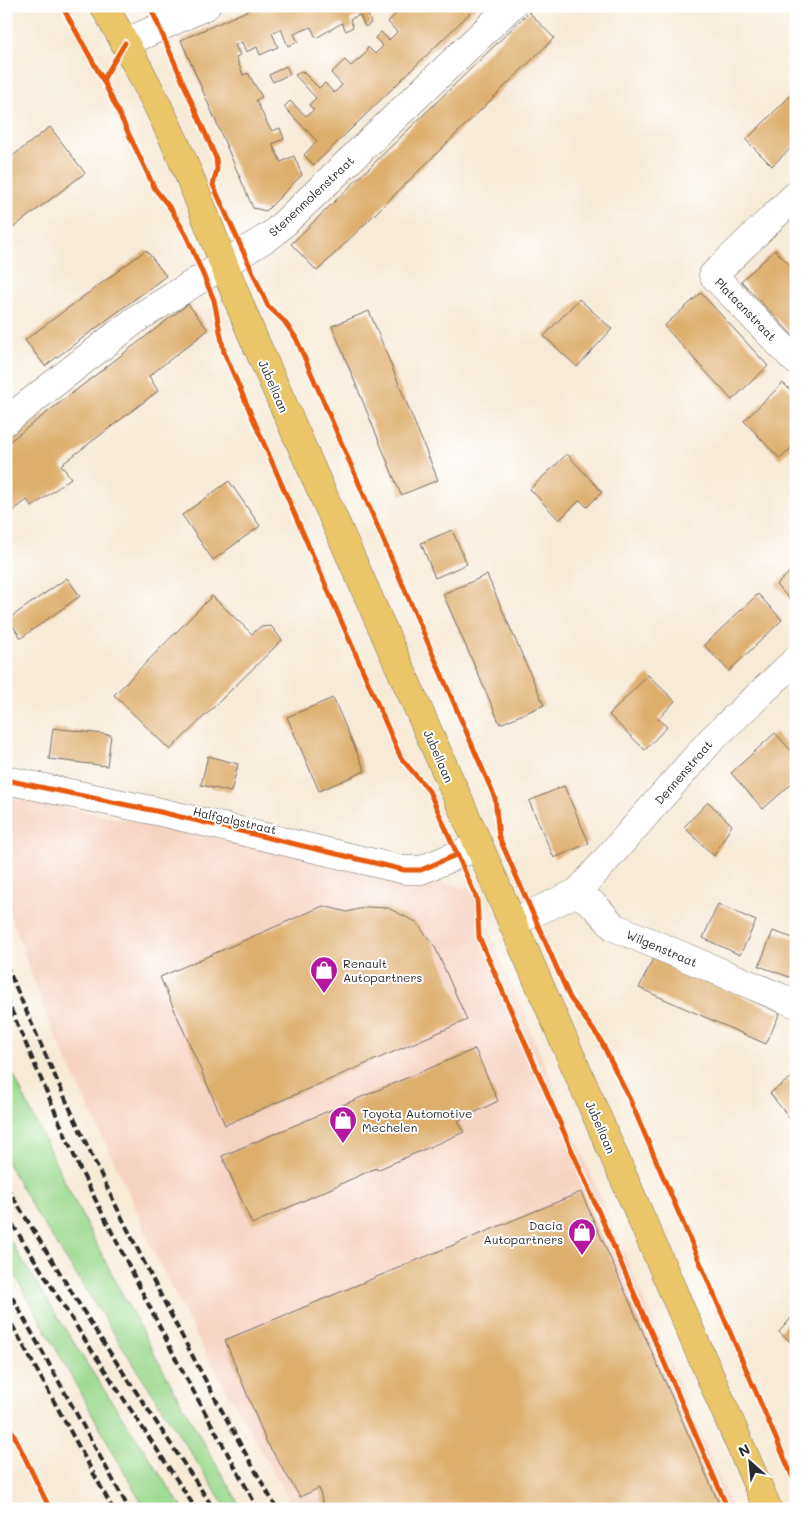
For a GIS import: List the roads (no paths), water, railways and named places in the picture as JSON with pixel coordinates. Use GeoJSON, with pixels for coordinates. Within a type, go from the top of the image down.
{"type":"FeatureCollection","features":[{"type":"Feature","properties":{"kind":"main road","name":"Jubellaan"},"geometry":{"type":"LineString","coordinates":[[104,6],[125,43],[188,172],[222,265],[479,846],[768,1509]]}},
{"type":"Feature","properties":{"kind":"street"},"geometry":{"type":"LineString","coordinates":[[125,43],[206,6]]}},
{"type":"Feature","properties":{"kind":"street","name":"Stenenmolenstraat"},"geometry":{"type":"LineString","coordinates":[[6,421],[138,318],[274,233],[500,10]]}},
{"type":"Feature","properties":{"kind":"street","name":"Plataanstraat"},"geometry":{"type":"LineString","coordinates":[[796,195],[713,275],[796,362]]}},
{"type":"Feature","properties":{"kind":"street","name":"Dennenstraat"},"geometry":{"type":"LineString","coordinates":[[578,892],[712,739],[796,660]]}},
{"type":"Feature","properties":{"kind":"street","name":"Halfgalgstraat"},"geometry":{"type":"LineString","coordinates":[[6,780],[156,811],[404,870],[421,870],[479,846]]}},
{"type":"Feature","properties":{"kind":"street"},"geometry":{"type":"LineString","coordinates":[[512,923],[578,892]]}},
{"type":"Feature","properties":{"kind":"street","name":"Wilgenstraat"},"geometry":{"type":"LineString","coordinates":[[578,892],[614,927],[796,1004]]}},
{"type":"Feature","properties":{"kind":"railway"},"geometry":{"type":"LineString","coordinates":[[6,964],[67,1103],[133,1241],[203,1376],[277,1509]]}},
{"type":"Feature","properties":{"kind":"railway"},"geometry":{"type":"LineString","coordinates":[[6,998],[79,1167],[179,1365],[258,1509]]}},
{"type":"Feature","properties":{"kind":"railway"},"geometry":{"type":"LineString","coordinates":[[6,1186],[97,1333],[214,1509]]}},
{"type":"Feature","properties":{"kind":"railway"},"geometry":{"type":"LineString","coordinates":[[6,1214],[85,1340],[196,1509]]}},
{"type":"Feature","properties":{"kind":"railway"},"geometry":{"type":"LineString","coordinates":[[6,1286],[129,1509]]}},
{"type":"Feature","properties":{"kind":"railway"},"geometry":{"type":"LineString","coordinates":[[6,1314],[113,1509]]}},
{"type":"Feature","properties":{"kind":"place","name":"Renault Autopartners"},"geometry":{"type":"Point","coordinates":[324,994]}},
{"type":"Feature","properties":{"kind":"place","name":"Toyota Automotive Mechelen"},"geometry":{"type":"Point","coordinates":[343,1144]}},
{"type":"Feature","properties":{"kind":"place","name":"Dacia Autopartners"},"geometry":{"type":"Point","coordinates":[582,1256]}}]}
